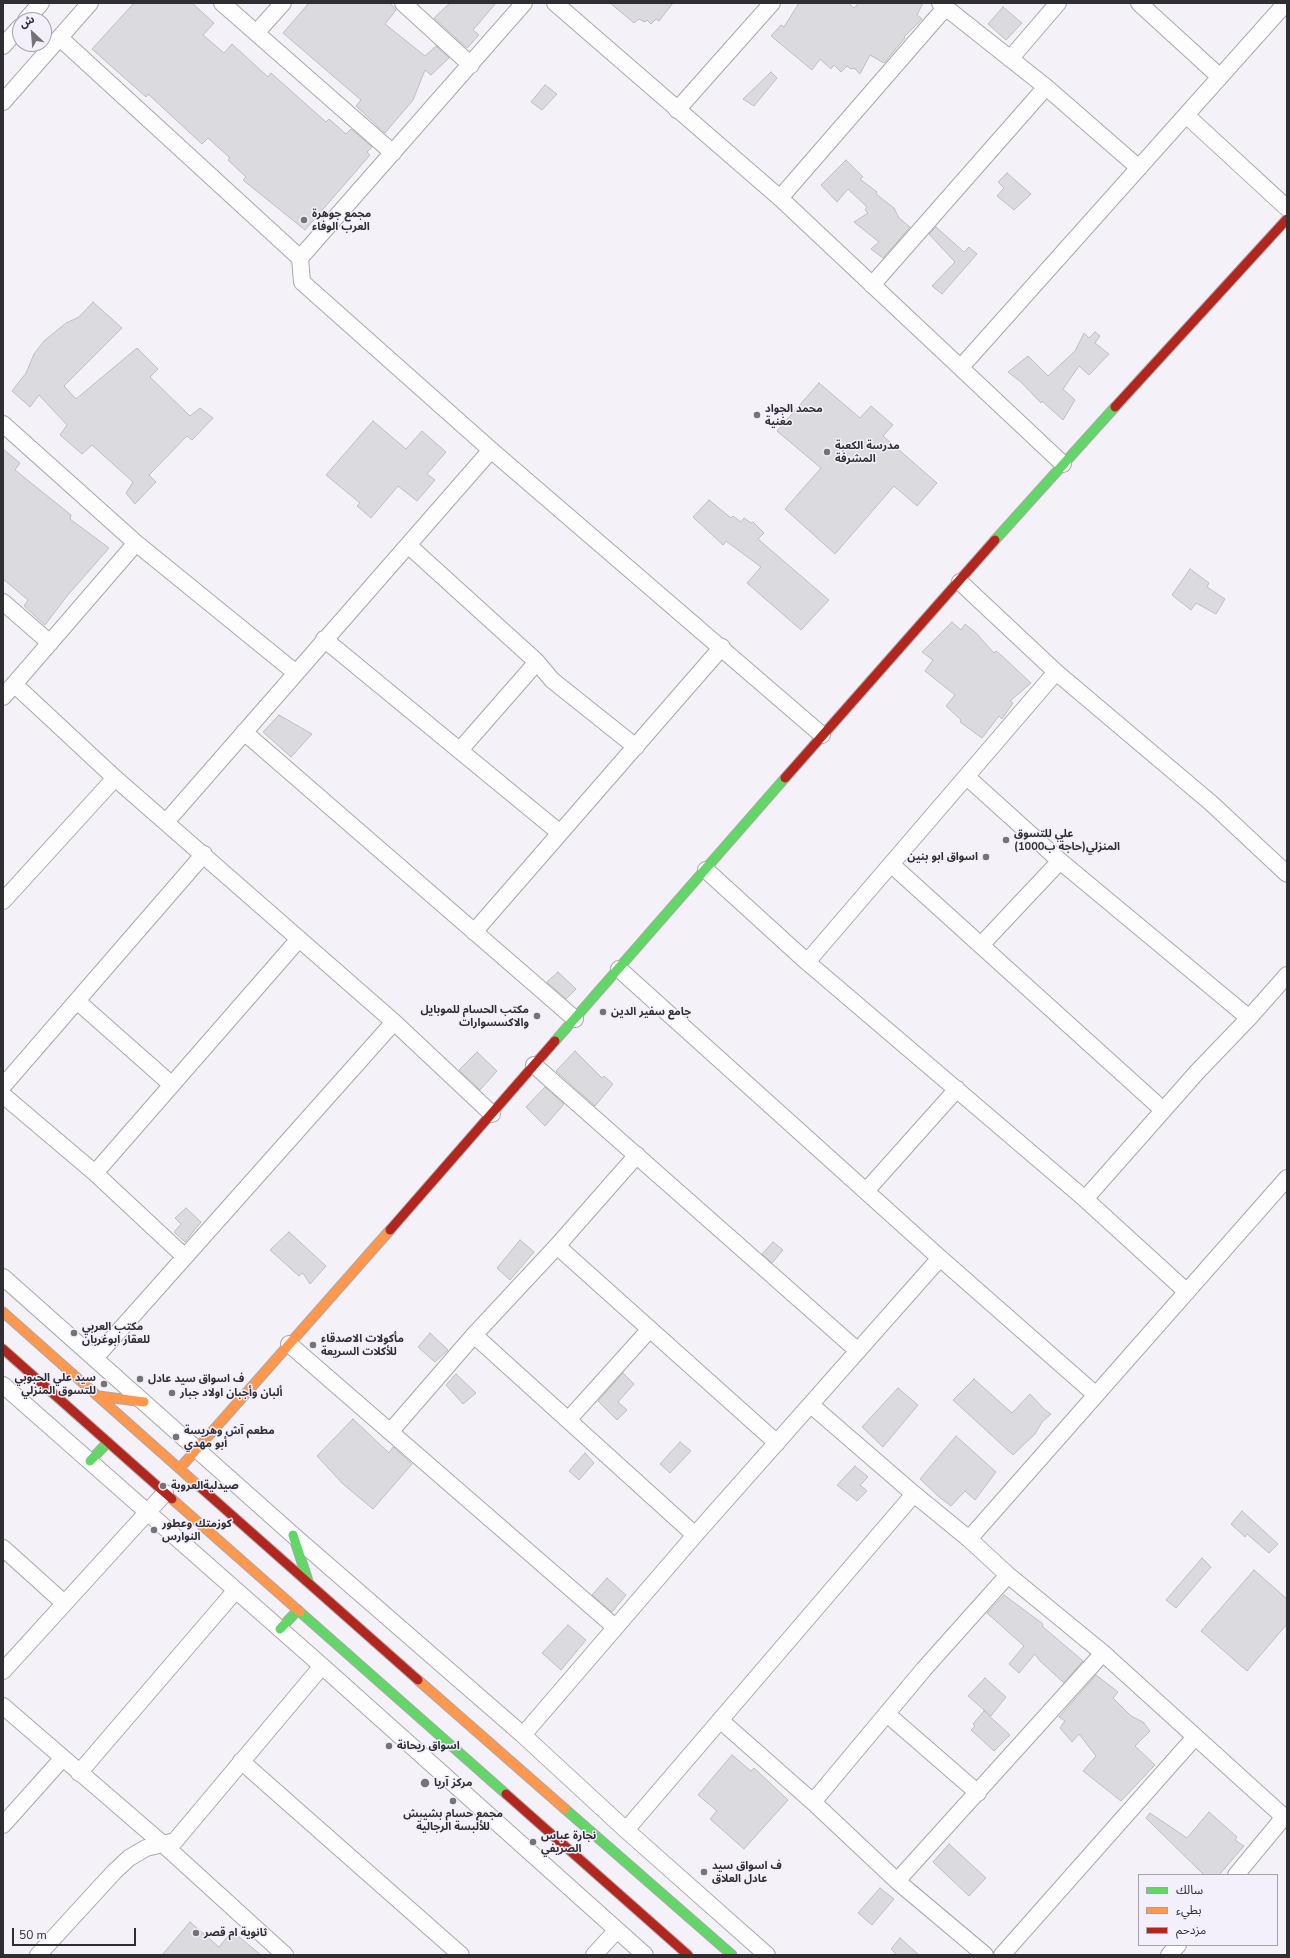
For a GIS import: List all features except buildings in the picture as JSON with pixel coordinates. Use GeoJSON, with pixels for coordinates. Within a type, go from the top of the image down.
{"type":"FeatureCollection","features":[{"type":"Feature","properties":{"kind":"main road"},"geometry":{"type":"LineString","coordinates":[[180,1468],[706,870],[822,735],[960,582],[1063,464],[1287,219]]}},
{"type":"Feature","properties":{"kind":"main road"},"geometry":{"type":"LineString","coordinates":[[3,1312],[732,1955]]}},
{"type":"Feature","properties":{"kind":"main road"},"geometry":{"type":"LineString","coordinates":[[3,1349],[688,1955]]}},
{"type":"Feature","properties":{"kind":"main road"},"geometry":{"type":"LineString","coordinates":[[99,1396],[144,1402]]}},
{"type":"Feature","properties":{"kind":"main road"},"geometry":{"type":"LineString","coordinates":[[90,1461],[108,1442]]}},
{"type":"Feature","properties":{"kind":"main road"},"geometry":{"type":"LineString","coordinates":[[293,1535],[308,1582]]}},
{"type":"Feature","properties":{"kind":"main road"},"geometry":{"type":"LineString","coordinates":[[280,1629],[298,1610]]}},
{"type":"Feature","properties":{"kind":"main road"},"geometry":{"type":"LineString","coordinates":[[564,1846],[572,1844],[578,1838],[582,1831],[581,1823]]}},
{"type":"Feature","properties":{"kind":"main road"},"geometry":{"type":"LineString","coordinates":[[602,1879],[603,1863],[616,1853]]}},
{"type":"Feature","properties":{"kind":"street"},"geometry":{"type":"LineString","coordinates":[[33,12],[41,3]]}},
{"type":"Feature","properties":{"kind":"street"},"geometry":{"type":"LineString","coordinates":[[3,102],[90,3]]}},
{"type":"Feature","properties":{"kind":"street"},"geometry":{"type":"LineString","coordinates":[[222,3],[393,153]]}},
{"type":"Feature","properties":{"kind":"street"},"geometry":{"type":"LineString","coordinates":[[256,33],[283,3]]}},
{"type":"Feature","properties":{"kind":"street"},"geometry":{"type":"LineString","coordinates":[[402,3],[471,65]]}},
{"type":"Feature","properties":{"kind":"street"},"geometry":{"type":"LineString","coordinates":[[300,258],[524,3]]}},
{"type":"Feature","properties":{"kind":"street"},"geometry":{"type":"LineString","coordinates":[[555,3],[780,198],[1063,464]]}},
{"type":"Feature","properties":{"kind":"street"},"geometry":{"type":"LineString","coordinates":[[677,110],[772,3]]}},
{"type":"Feature","properties":{"kind":"street"},"geometry":{"type":"LineString","coordinates":[[1010,59],[1058,3]]}},
{"type":"Feature","properties":{"kind":"street"},"geometry":{"type":"LineString","coordinates":[[1139,3],[1220,76]]}},
{"type":"Feature","properties":{"kind":"street"},"geometry":{"type":"LineString","coordinates":[[961,367],[1286,3]]}},
{"type":"Feature","properties":{"kind":"street"},"geometry":{"type":"LineString","coordinates":[[780,198],[942,6],[1046,87],[1139,168]]}},
{"type":"Feature","properties":{"kind":"street"},"geometry":{"type":"LineString","coordinates":[[3,46],[12,36]]}},
{"type":"Feature","properties":{"kind":"street"},"geometry":{"type":"LineString","coordinates":[[60,38],[300,258],[302,282],[491,450],[722,647],[822,735]]}},
{"type":"Feature","properties":{"kind":"street"},"geometry":{"type":"LineString","coordinates":[[872,284],[1046,87]]}},
{"type":"Feature","properties":{"kind":"street"},"geometry":{"type":"LineString","coordinates":[[1186,115],[1287,208]]}},
{"type":"Feature","properties":{"kind":"street"},"geometry":{"type":"LineString","coordinates":[[3,424],[136,543],[296,673]]}},
{"type":"Feature","properties":{"kind":"street"},"geometry":{"type":"LineString","coordinates":[[166,822],[324,639],[491,450]]}},
{"type":"Feature","properties":{"kind":"street"},"geometry":{"type":"LineString","coordinates":[[3,697],[136,543]]}},
{"type":"Feature","properties":{"kind":"street"},"geometry":{"type":"LineString","coordinates":[[408,545],[536,662],[552,680],[636,747]]}},
{"type":"Feature","properties":{"kind":"street"},"geometry":{"type":"LineString","coordinates":[[960,582],[1056,672],[1211,803],[1287,874]]}},
{"type":"Feature","properties":{"kind":"street"},"geometry":{"type":"LineString","coordinates":[[3,602],[50,643]]}},
{"type":"Feature","properties":{"kind":"street"},"geometry":{"type":"LineString","coordinates":[[324,639],[560,833]]}},
{"type":"Feature","properties":{"kind":"street"},"geometry":{"type":"LineString","coordinates":[[474,932],[722,647]]}},
{"type":"Feature","properties":{"kind":"street"},"geometry":{"type":"LineString","coordinates":[[460,750],[536,662]]}},
{"type":"Feature","properties":{"kind":"street"},"geometry":{"type":"LineString","coordinates":[[807,962],[892,865],[1056,672]]}},
{"type":"Feature","properties":{"kind":"street"},"geometry":{"type":"LineString","coordinates":[[14,684],[115,778],[204,854],[394,1022],[492,1114]]}},
{"type":"Feature","properties":{"kind":"street"},"geometry":{"type":"LineString","coordinates":[[244,732],[575,1019]]}},
{"type":"Feature","properties":{"kind":"street"},"geometry":{"type":"LineString","coordinates":[[967,777],[1060,861],[1250,1018]]}},
{"type":"Feature","properties":{"kind":"street"},"geometry":{"type":"LineString","coordinates":[[3,901],[115,778]]}},
{"type":"Feature","properties":{"kind":"street"},"geometry":{"type":"LineString","coordinates":[[3,1086],[204,854]]}},
{"type":"Feature","properties":{"kind":"street"},"geometry":{"type":"LineString","coordinates":[[981,945],[1060,861]]}},
{"type":"Feature","properties":{"kind":"street"},"geometry":{"type":"LineString","coordinates":[[892,865],[1163,1110]]}},
{"type":"Feature","properties":{"kind":"street"},"geometry":{"type":"LineString","coordinates":[[706,870],[807,962],[1085,1199],[1187,1292]]}},
{"type":"Feature","properties":{"kind":"street"},"geometry":{"type":"LineString","coordinates":[[95,1173],[299,939]]}},
{"type":"Feature","properties":{"kind":"street"},"geometry":{"type":"LineString","coordinates":[[619,969],[940,1258],[1096,1394]]}},
{"type":"Feature","properties":{"kind":"street"},"geometry":{"type":"LineString","coordinates":[[1085,1199],[1163,1110],[1250,1018],[1287,975]]}},
{"type":"Feature","properties":{"kind":"street"},"geometry":{"type":"LineString","coordinates":[[77,1001],[172,1085]]}},
{"type":"Feature","properties":{"kind":"street"},"geometry":{"type":"LineString","coordinates":[[95,1358],[394,1022]]}},
{"type":"Feature","properties":{"kind":"street"},"geometry":{"type":"LineString","coordinates":[[534,1065],[858,1351]]}},
{"type":"Feature","properties":{"kind":"street"},"geometry":{"type":"LineString","coordinates":[[866,1191],[957,1089]]}},
{"type":"Feature","properties":{"kind":"street"},"geometry":{"type":"LineString","coordinates":[[3,1095],[95,1173],[185,1257]]}},
{"type":"Feature","properties":{"kind":"street"},"geometry":{"type":"LineString","coordinates":[[390,1432],[474,1335],[557,1246],[637,1156]]}},
{"type":"Feature","properties":{"kind":"street"},"geometry":{"type":"LineString","coordinates":[[969,1539],[1287,1178]]}},
{"type":"Feature","properties":{"kind":"street"},"geometry":{"type":"LineString","coordinates":[[557,1246],[777,1443]]}},
{"type":"Feature","properties":{"kind":"street"},"geometry":{"type":"LineString","coordinates":[[523,1735],[615,1627],[940,1258]]}},
{"type":"Feature","properties":{"kind":"street"},"geometry":{"type":"LineString","coordinates":[[3,1277],[196,1450],[523,1735],[626,1830],[767,1955]]}},
{"type":"Feature","properties":{"kind":"street"},"geometry":{"type":"LineString","coordinates":[[568,1420],[650,1329]]}},
{"type":"Feature","properties":{"kind":"street"},"geometry":{"type":"LineString","coordinates":[[474,1335],[696,1535]]}},
{"type":"Feature","properties":{"kind":"street"},"geometry":{"type":"LineString","coordinates":[[289,1344],[615,1627]]}},
{"type":"Feature","properties":{"kind":"street"},"geometry":{"type":"LineString","coordinates":[[3,1385],[322,1666],[645,1955]]}},
{"type":"Feature","properties":{"kind":"street"},"geometry":{"type":"LineString","coordinates":[[811,1405],[914,1494],[969,1539],[1008,1575],[1103,1653],[1284,1817],[1237,1874]]}},
{"type":"Feature","properties":{"kind":"street"},"geometry":{"type":"LineString","coordinates":[[3,1671],[166,1493]]}},
{"type":"Feature","properties":{"kind":"street"},"geometry":{"type":"LineString","coordinates":[[626,1830],[914,1494]]}},
{"type":"Feature","properties":{"kind":"street"},"geometry":{"type":"LineString","coordinates":[[3,1548],[64,1603]]}},
{"type":"Feature","properties":{"kind":"street"},"geometry":{"type":"LineString","coordinates":[[813,1802],[924,1669],[1008,1575]]}},
{"type":"Feature","properties":{"kind":"street"},"geometry":{"type":"LineString","coordinates":[[78,1773],[236,1590]]}},
{"type":"Feature","properties":{"kind":"street"},"geometry":{"type":"LineString","coordinates":[[897,1881],[1103,1653]]}},
{"type":"Feature","properties":{"kind":"street"},"geometry":{"type":"LineString","coordinates":[[38,1955],[114,1872],[129,1858],[146,1848],[164,1845],[175,1841],[322,1666]]}},
{"type":"Feature","properties":{"kind":"street"},"geometry":{"type":"LineString","coordinates":[[3,1706],[78,1773],[164,1845],[285,1955]]}},
{"type":"Feature","properties":{"kind":"street"},"geometry":{"type":"LineString","coordinates":[[887,1714],[978,1793]]}},
{"type":"Feature","properties":{"kind":"street"},"geometry":{"type":"LineString","coordinates":[[720,1720],[813,1802],[897,1881],[985,1955]]}},
{"type":"Feature","properties":{"kind":"street"},"geometry":{"type":"LineString","coordinates":[[1002,1955],[1195,1736]]}},
{"type":"Feature","properties":{"kind":"street"},"geometry":{"type":"LineString","coordinates":[[3,1825],[62,1759]]}},
{"type":"Feature","properties":{"kind":"street"},"geometry":{"type":"LineString","coordinates":[[241,1761],[461,1955]]}},
{"type":"Feature","properties":{"kind":"street"},"geometry":{"type":"LineString","coordinates":[[594,1955],[617,1930]]}},
{"type":"Feature","properties":{"kind":"street"},"geometry":{"type":"LineString","coordinates":[[1169,1955],[1177,1946]]}},
{"type":"Feature","properties":{"kind":"traffic: fast"},"geometry":{"type":"LineString","coordinates":[[995,540],[1115,407]]}},
{"type":"Feature","properties":{"kind":"traffic: fast"},"geometry":{"type":"LineString","coordinates":[[555,1041],[785,778]]}},
{"type":"Feature","properties":{"kind":"traffic: fast"},"geometry":{"type":"LineString","coordinates":[[90,1461],[108,1442]]}},
{"type":"Feature","properties":{"kind":"traffic: fast"},"geometry":{"type":"LineString","coordinates":[[293,1535],[308,1581]]}},
{"type":"Feature","properties":{"kind":"traffic: fast"},"geometry":{"type":"LineString","coordinates":[[280,1629],[298,1610]]}},
{"type":"Feature","properties":{"kind":"traffic: fast"},"geometry":{"type":"LineString","coordinates":[[300,1612],[506,1794]]}},
{"type":"Feature","properties":{"kind":"traffic: fast"},"geometry":{"type":"LineString","coordinates":[[565,1809],[732,1955]]}},
{"type":"Feature","properties":{"kind":"traffic: slow"},"geometry":{"type":"LineString","coordinates":[[180,1468],[390,1230]]}},
{"type":"Feature","properties":{"kind":"traffic: slow"},"geometry":{"type":"LineString","coordinates":[[3,1312],[200,1487]]}},
{"type":"Feature","properties":{"kind":"traffic: slow"},"geometry":{"type":"LineString","coordinates":[[99,1396],[144,1402]]}},
{"type":"Feature","properties":{"kind":"traffic: slow"},"geometry":{"type":"LineString","coordinates":[[172,1499],[300,1612]]}},
{"type":"Feature","properties":{"kind":"traffic: slow"},"geometry":{"type":"LineString","coordinates":[[418,1680],[565,1809]]}},
{"type":"Feature","properties":{"kind":"traffic: jam"},"geometry":{"type":"LineString","coordinates":[[1115,407],[1287,219]]}},
{"type":"Feature","properties":{"kind":"traffic: jam"},"geometry":{"type":"LineString","coordinates":[[785,778],[995,540]]}},
{"type":"Feature","properties":{"kind":"traffic: jam"},"geometry":{"type":"LineString","coordinates":[[390,1230],[555,1041]]}},
{"type":"Feature","properties":{"kind":"traffic: jam"},"geometry":{"type":"LineString","coordinates":[[3,1349],[172,1499]]}},
{"type":"Feature","properties":{"kind":"traffic: jam"},"geometry":{"type":"LineString","coordinates":[[200,1487],[418,1680]]}},
{"type":"Feature","properties":{"kind":"traffic: jam"},"geometry":{"type":"LineString","coordinates":[[506,1794],[688,1955]]}},
{"type":"Feature","properties":{"kind":"place","name":"مجمع جوهرة العرب الوفاء"},"geometry":{"type":"Point","coordinates":[304,220]}},
{"type":"Feature","properties":{"kind":"place","name":"محمد الجواد مغنية"},"geometry":{"type":"Point","coordinates":[757,415]}},
{"type":"Feature","properties":{"kind":"place","name":"مدرسة الكعبة المشرفة"},"geometry":{"type":"Point","coordinates":[827,452]}},
{"type":"Feature","properties":{"kind":"place","name":"علي للتسوق المنزلي(حاجة ب1000)"},"geometry":{"type":"Point","coordinates":[1006,840]}},
{"type":"Feature","properties":{"kind":"place","name":"اسواق ابو بنين"},"geometry":{"type":"Point","coordinates":[986,857]}},
{"type":"Feature","properties":{"kind":"place","name":"جامع سفير الدين"},"geometry":{"type":"Point","coordinates":[603,1012]}},
{"type":"Feature","properties":{"kind":"place","name":"مكتب الحسام للموبايل والاكسسوارات"},"geometry":{"type":"Point","coordinates":[537,1016]}},
{"type":"Feature","properties":{"kind":"place","name":"مكتب العربي للعقار ابوغربان"},"geometry":{"type":"Point","coordinates":[74,1333]}},
{"type":"Feature","properties":{"kind":"place","name":"مأكولات الاصدقاء للأكلات السريعة"},"geometry":{"type":"Point","coordinates":[313,1345]}},
{"type":"Feature","properties":{"kind":"place","name":"ف اسواق سيد عادل"},"geometry":{"type":"Point","coordinates":[140,1379]}},
{"type":"Feature","properties":{"kind":"place","name":"سيد علي الحبوبي للتسوق المنزلي"},"geometry":{"type":"Point","coordinates":[104,1384]}},
{"type":"Feature","properties":{"kind":"place","name":"ألبان وأجبان اولاد جبار"},"geometry":{"type":"Point","coordinates":[172,1393]}},
{"type":"Feature","properties":{"kind":"place","name":"مطعم آش وهريسة أبو مهدي"},"geometry":{"type":"Point","coordinates":[176,1437]}},
{"type":"Feature","properties":{"kind":"place","name":"صيدليةالعروبة"},"geometry":{"type":"Point","coordinates":[163,1486]}},
{"type":"Feature","properties":{"kind":"place","name":"كوزمتك وعطور النوارس"},"geometry":{"type":"Point","coordinates":[154,1530]}},
{"type":"Feature","properties":{"kind":"place","name":"اسواق ريحانة"},"geometry":{"type":"Point","coordinates":[389,1746]}},
{"type":"Feature","properties":{"kind":"place","name":"مركز آريا"},"geometry":{"type":"Point","coordinates":[425,1783]}},
{"type":"Feature","properties":{"kind":"place","name":"مجمع حسام بشيبش للألبسة الرجالية"},"geometry":{"type":"Point","coordinates":[453,1801]}},
{"type":"Feature","properties":{"kind":"place","name":"نجارة عباس الصريفي"},"geometry":{"type":"Point","coordinates":[533,1842]}},
{"type":"Feature","properties":{"kind":"place","name":"ف اسواق سيد عادل العلاق"},"geometry":{"type":"Point","coordinates":[704,1872]}},
{"type":"Feature","properties":{"kind":"place","name":"ثانوية ام قصر"},"geometry":{"type":"Point","coordinates":[196,1933]}}]}
